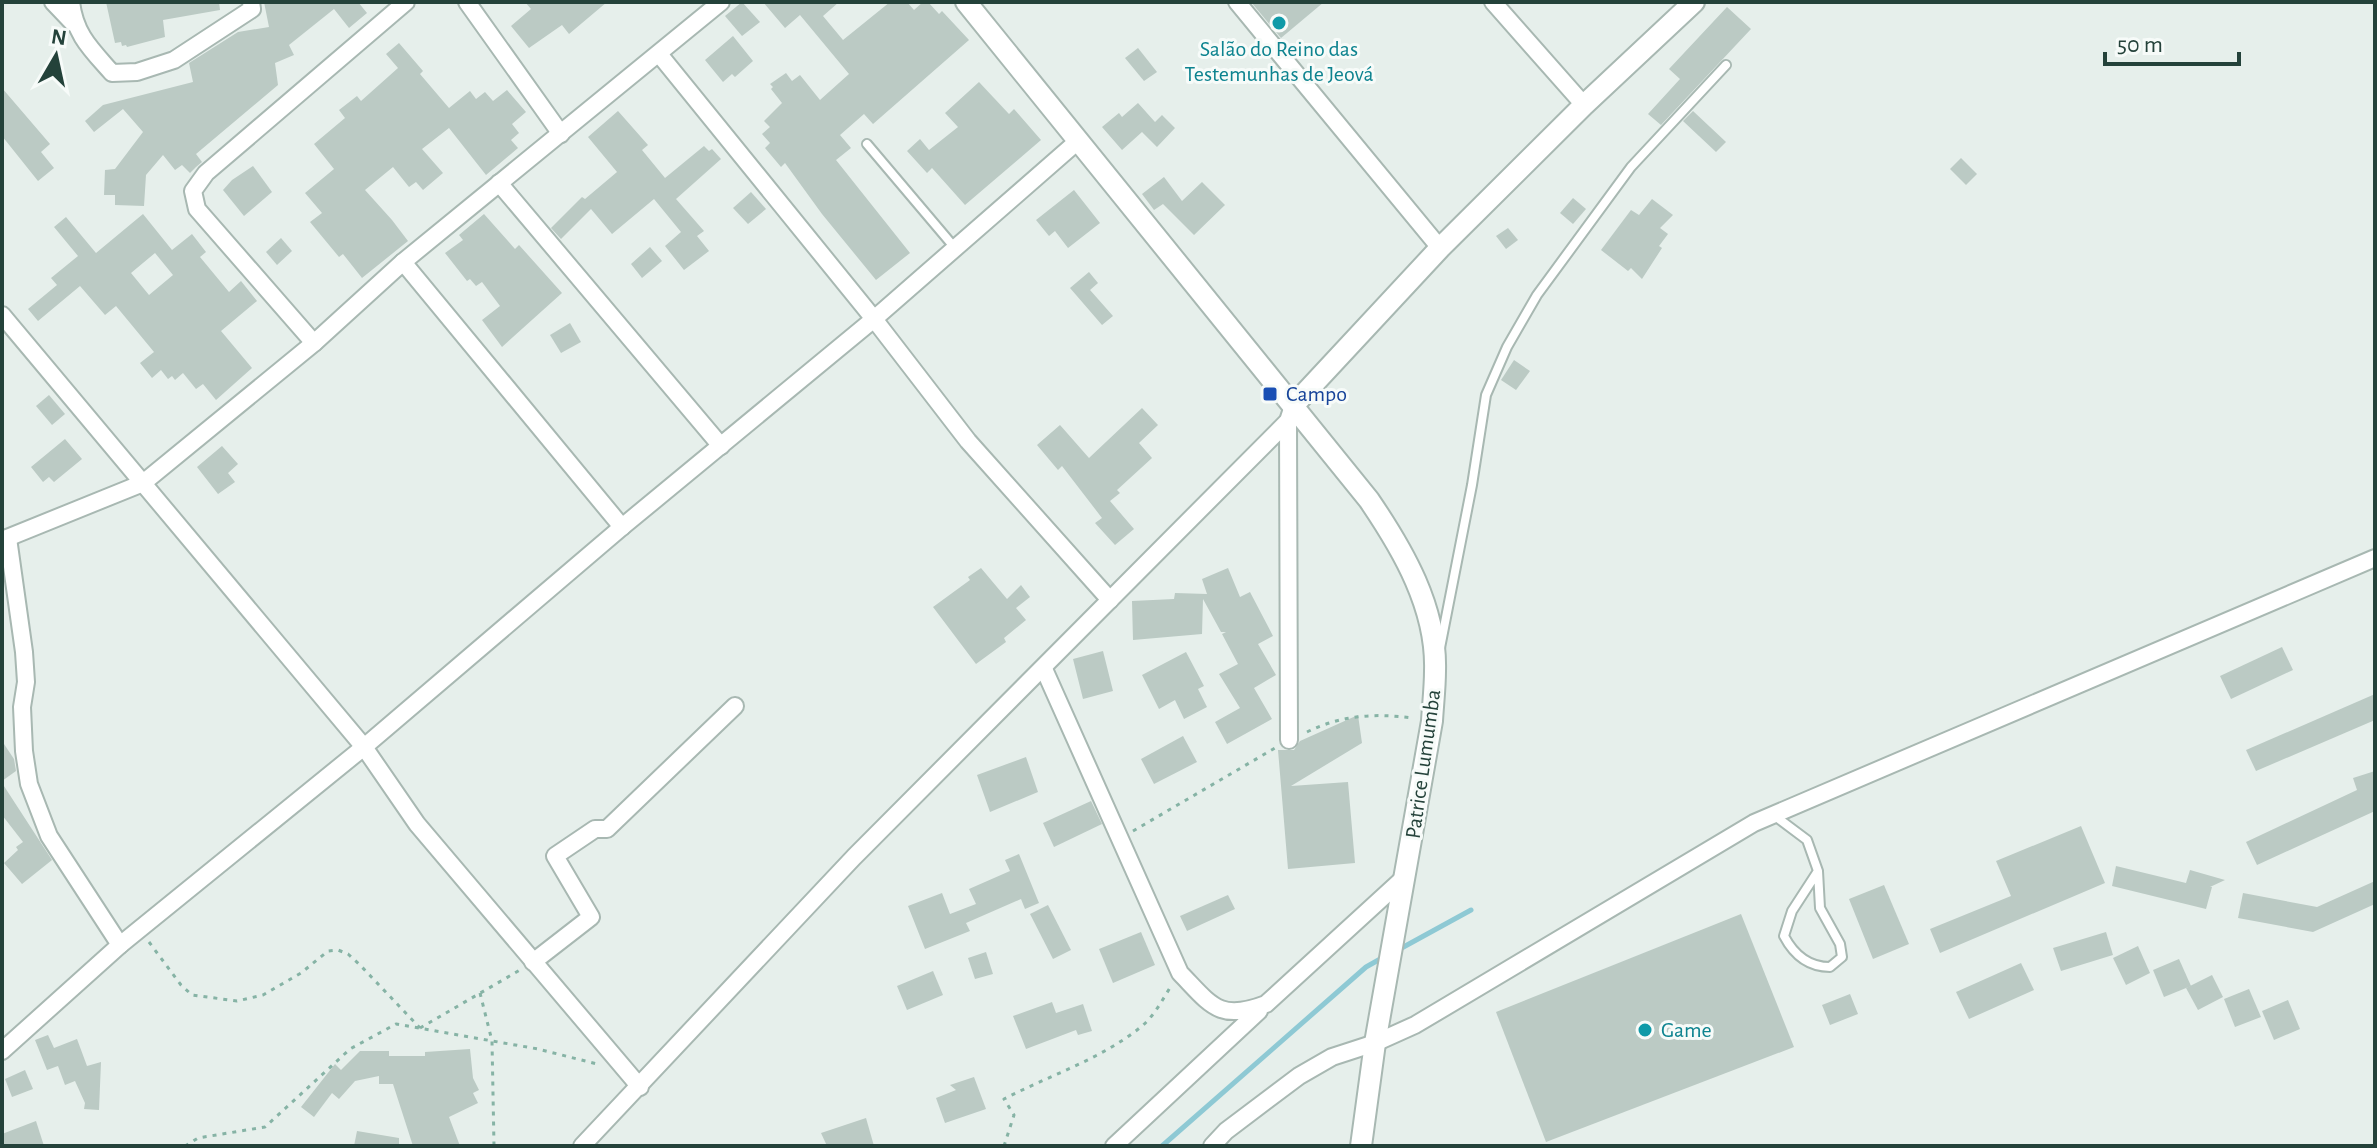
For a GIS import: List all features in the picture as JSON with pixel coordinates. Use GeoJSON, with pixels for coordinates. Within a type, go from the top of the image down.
{"type":"FeatureCollection","features":[{"type":"Feature","properties":{"kind":"street"},"geometry":{"type":"LineString","coordinates":[[53,2],[112,73],[137,72],[174,60],[252,9],[251,2]]}},
{"type":"Feature","properties":{"kind":"street"},"geometry":{"type":"LineString","coordinates":[[71,2],[73,23]]}},
{"type":"Feature","properties":{"kind":"street"},"geometry":{"type":"LineString","coordinates":[[314,343],[197,209],[193,191],[206,173],[406,2]]}},
{"type":"Feature","properties":{"kind":"street"},"geometry":{"type":"LineString","coordinates":[[467,2],[561,134]]}},
{"type":"Feature","properties":{"kind":"street"},"geometry":{"type":"LineString","coordinates":[[120,945],[49,836],[29,784],[22,707],[26,682],[24,652],[5,539],[143,483],[314,343],[403,262],[721,2]]}},
{"type":"Feature","properties":{"kind":"street","name":"Patrice Lumumba"},"geometry":{"type":"LineString","coordinates":[[966,2],[1079,140],[1290,414],[1369,500],[1406,558],[1428,616],[1435,672],[1432,721],[1375,1043]]}},
{"type":"Feature","properties":{"kind":"street"},"geometry":{"type":"LineString","coordinates":[[1237,2],[1440,248]]}},
{"type":"Feature","properties":{"kind":"street"},"geometry":{"type":"LineString","coordinates":[[1493,2],[1584,105]]}},
{"type":"Feature","properties":{"kind":"street"},"geometry":{"type":"LineString","coordinates":[[582,1146],[854,857],[1044,669],[1290,414],[1440,248],[1584,105],[1694,2]]}},
{"type":"Feature","properties":{"kind":"street"},"geometry":{"type":"LineString","coordinates":[[659,54],[874,319],[968,441],[1110,600]]}},
{"type":"Feature","properties":{"kind":"street"},"geometry":{"type":"LineString","coordinates":[[2,1051],[120,945],[364,747],[622,527],[874,319],[1079,140]]}},
{"type":"Feature","properties":{"kind":"street"},"geometry":{"type":"LineString","coordinates":[[499,183],[721,446]]}},
{"type":"Feature","properties":{"kind":"street"},"geometry":{"type":"LineString","coordinates":[[403,262],[622,527]]}},
{"type":"Feature","properties":{"kind":"street"},"geometry":{"type":"LineString","coordinates":[[2,315],[364,747],[417,824],[640,1087]]}},
{"type":"Feature","properties":{"kind":"street"},"geometry":{"type":"LineString","coordinates":[[1289,740],[1290,414]]}},
{"type":"Feature","properties":{"kind":"street"},"geometry":{"type":"LineString","coordinates":[[1212,1146],[1226,1131],[1299,1076],[1332,1057],[1375,1043],[1415,1025],[1754,823],[2375,558]]}},
{"type":"Feature","properties":{"kind":"street"},"geometry":{"type":"LineString","coordinates":[[1044,669],[1180,973],[1210,1004],[1230,1012],[1243,1013],[1266,1004]]}},
{"type":"Feature","properties":{"kind":"street"},"geometry":{"type":"LineString","coordinates":[[533,962],[591,917],[555,856],[595,829],[607,829],[735,706]]}},
{"type":"Feature","properties":{"kind":"street"},"geometry":{"type":"LineString","coordinates":[[1114,1146],[1406,876]]}},
{"type":"Feature","properties":{"kind":"street"},"geometry":{"type":"LineString","coordinates":[[1361,1146],[1375,1043]]}},
{"type":"Feature","properties":{"kind":"lane"},"geometry":{"type":"LineString","coordinates":[[1435,672],[1472,485],[1486,395],[1507,347],[1537,295],[1631,167],[1726,65]]}},
{"type":"Feature","properties":{"kind":"lane"},"geometry":{"type":"LineString","coordinates":[[867,144],[955,248]]}},
{"type":"Feature","properties":{"kind":"lane"},"geometry":{"type":"LineString","coordinates":[[1774,815],[1807,840],[1818,871],[1820,908],[1840,944],[1842,957],[1830,967],[1817,967],[1793,953],[1784,936],[1792,911],[1818,871]]}},
{"type":"Feature","properties":{"kind":"path"},"geometry":{"type":"LineString","coordinates":[[1119,839],[1318,726],[1365,714],[1432,721]]}},
{"type":"Feature","properties":{"kind":"path"},"geometry":{"type":"LineString","coordinates":[[141,930],[181,985],[192,995],[237,1001],[263,995],[301,973],[328,951],[338,950],[360,965],[420,1028]]}},
{"type":"Feature","properties":{"kind":"path"},"geometry":{"type":"LineString","coordinates":[[420,1028],[533,962]]}},
{"type":"Feature","properties":{"kind":"path"},"geometry":{"type":"LineString","coordinates":[[1004,1146],[1014,1115],[1004,1099],[1095,1057],[1144,1025],[1180,973]]}},
{"type":"Feature","properties":{"kind":"path"},"geometry":{"type":"LineString","coordinates":[[480,993],[492,1041],[494,1146]]}},
{"type":"Feature","properties":{"kind":"path"},"geometry":{"type":"LineString","coordinates":[[185,1146],[198,1138],[265,1127],[350,1049],[396,1024],[624,1068]]}},
{"type":"Feature","properties":{"kind":"building"},"geometry":{"type":"Polygon","coordinates":[[[106,2],[219,2],[220,10],[163,20],[165,37],[127,47],[122,46],[121,42],[115,43],[106,2]]]}},
{"type":"Feature","properties":{"kind":"building"},"geometry":{"type":"Polygon","coordinates":[[[264,2],[358,2],[367,13],[349,28],[334,9],[289,45],[294,55],[275,63],[278,85],[196,154],[202,162],[190,173],[182,165],[175,170],[163,155],[146,175],[144,206],[115,205],[115,195],[104,195],[105,170],[115,169],[143,132],[123,109],[94,132],[85,121],[103,105],[193,82],[189,63],[238,32],[269,27],[264,2]]]}},
{"type":"Feature","properties":{"kind":"building"},"geometry":{"type":"Polygon","coordinates":[[[525,2],[607,2],[569,34],[562,25],[529,48],[511,26],[531,9],[525,2]]]}},
{"type":"Feature","properties":{"kind":"building"},"geometry":{"type":"Polygon","coordinates":[[[742,2],[760,22],[742,36],[725,16],[742,2]]]}},
{"type":"Feature","properties":{"kind":"building"},"geometry":{"type":"Polygon","coordinates":[[[763,2],[839,2],[823,16],[843,40],[890,2],[907,2],[914,10],[923,2],[928,2],[939,14],[942,11],[969,40],[873,124],[864,114],[840,135],[851,148],[836,160],[910,253],[876,280],[785,163],[781,167],[765,148],[770,143],[762,134],[770,127],[764,121],[782,103],[770,84],[786,73],[792,81],[800,75],[820,100],[849,74],[800,15],[785,28],[763,2]]]}},
{"type":"Feature","properties":{"kind":"building","name":"Salão do Reino das Testemunhas de Jeová"},"geometry":{"type":"Polygon","coordinates":[[[1251,2],[1324,2],[1281,38],[1251,2]]]}},
{"type":"Feature","properties":{"kind":"building"},"geometry":{"type":"Polygon","coordinates":[[[1727,7],[1751,29],[1661,125],[1648,114],[1680,79],[1669,69],[1727,7]]]}},
{"type":"Feature","properties":{"kind":"building"},"geometry":{"type":"Polygon","coordinates":[[[733,36],[753,61],[735,77],[732,74],[723,82],[705,60],[733,36]]]}},
{"type":"Feature","properties":{"kind":"building"},"geometry":{"type":"Polygon","coordinates":[[[399,43],[449,108],[470,91],[476,99],[485,92],[493,101],[507,90],[526,112],[512,124],[519,133],[511,140],[518,148],[486,175],[449,128],[422,149],[443,173],[423,190],[416,182],[409,187],[393,167],[365,190],[408,241],[362,278],[343,254],[339,257],[310,222],[322,213],[305,193],[334,169],[314,144],[345,118],[339,110],[357,96],[361,101],[398,68],[386,54],[399,43]]]}},
{"type":"Feature","properties":{"kind":"building"},"geometry":{"type":"Polygon","coordinates":[[[1138,48],[1157,72],[1144,81],[1125,58],[1138,48]]]}},
{"type":"Feature","properties":{"kind":"building"},"geometry":{"type":"Polygon","coordinates":[[[979,82],[1009,114],[1014,109],[1041,140],[965,205],[932,168],[927,173],[907,151],[920,139],[929,150],[958,127],[945,113],[979,82]]]}},
{"type":"Feature","properties":{"kind":"building"},"geometry":{"type":"Polygon","coordinates":[[[2,88],[50,144],[41,152],[54,168],[38,181],[2,136],[2,88]]]}},
{"type":"Feature","properties":{"kind":"building"},"geometry":{"type":"Polygon","coordinates":[[[1138,103],[1155,122],[1162,115],[1175,128],[1157,147],[1142,132],[1122,150],[1102,127],[1119,113],[1122,117],[1138,103]]]}},
{"type":"Feature","properties":{"kind":"building"},"geometry":{"type":"Polygon","coordinates":[[[618,111],[648,145],[642,150],[665,178],[704,146],[709,151],[712,149],[721,159],[676,199],[704,231],[697,236],[709,251],[684,270],[665,246],[681,232],[654,199],[612,234],[591,209],[561,239],[551,228],[582,197],[585,199],[617,172],[588,137],[618,111]]]}},
{"type":"Feature","properties":{"kind":"building"},"geometry":{"type":"Polygon","coordinates":[[[1693,111],[1726,142],[1716,152],[1683,121],[1693,111]]]}},
{"type":"Feature","properties":{"kind":"building"},"geometry":{"type":"Polygon","coordinates":[[[1961,158],[1977,174],[1966,185],[1950,169],[1961,158]]]}},
{"type":"Feature","properties":{"kind":"building"},"geometry":{"type":"Polygon","coordinates":[[[253,166],[272,192],[244,216],[223,190],[253,166]]]}},
{"type":"Feature","properties":{"kind":"building"},"geometry":{"type":"Polygon","coordinates":[[[1164,177],[1182,201],[1202,182],[1225,205],[1194,235],[1163,204],[1154,210],[1142,194],[1164,177]]]}},
{"type":"Feature","properties":{"kind":"building"},"geometry":{"type":"Polygon","coordinates":[[[1074,190],[1100,223],[1068,248],[1055,231],[1049,236],[1036,220],[1074,190]]]}},
{"type":"Feature","properties":{"kind":"building"},"geometry":{"type":"Polygon","coordinates":[[[751,192],[766,209],[748,224],[733,208],[751,192]]]}},
{"type":"Feature","properties":{"kind":"building"},"geometry":{"type":"Polygon","coordinates":[[[1573,198],[1586,209],[1573,224],[1560,213],[1573,198]]]}},
{"type":"Feature","properties":{"kind":"building"},"geometry":{"type":"Polygon","coordinates":[[[1652,199],[1673,215],[1660,228],[1668,234],[1642,279],[1631,268],[1628,271],[1601,250],[1631,210],[1639,215],[1652,199]]]}},
{"type":"Feature","properties":{"kind":"building"},"geometry":{"type":"Polygon","coordinates":[[[143,214],[172,250],[192,234],[206,252],[200,257],[229,292],[241,281],[257,301],[221,331],[252,368],[216,400],[203,384],[196,389],[183,373],[175,380],[172,376],[168,379],[161,370],[152,378],[140,363],[154,352],[116,306],[105,315],[80,286],[38,321],[28,309],[57,285],[51,278],[78,256],[54,227],[66,217],[96,253],[143,214]],[[155,253],[131,273],[149,295],[173,275],[155,253]]]}},
{"type":"Feature","properties":{"kind":"building"},"geometry":{"type":"Polygon","coordinates":[[[484,214],[515,249],[519,245],[562,293],[502,347],[482,320],[500,306],[482,282],[476,286],[470,279],[467,281],[445,253],[463,240],[459,235],[484,214]]]}},
{"type":"Feature","properties":{"kind":"building"},"geometry":{"type":"Polygon","coordinates":[[[1508,228],[1518,240],[1506,249],[1496,236],[1508,228]]]}},
{"type":"Feature","properties":{"kind":"building"},"geometry":{"type":"Polygon","coordinates":[[[281,238],[292,251],[277,265],[266,252],[281,238]]]}},
{"type":"Feature","properties":{"kind":"building"},"geometry":{"type":"Polygon","coordinates":[[[650,247],[662,261],[642,278],[631,264],[650,247]]]}},
{"type":"Feature","properties":{"kind":"building"},"geometry":{"type":"Polygon","coordinates":[[[1089,272],[1098,283],[1090,290],[1113,316],[1102,325],[1070,288],[1089,272]]]}},
{"type":"Feature","properties":{"kind":"building"},"geometry":{"type":"Polygon","coordinates":[[[570,323],[581,342],[561,353],[550,335],[570,323]]]}},
{"type":"Feature","properties":{"kind":"building"},"geometry":{"type":"Polygon","coordinates":[[[1514,360],[1530,371],[1516,390],[1501,380],[1514,360]]]}},
{"type":"Feature","properties":{"kind":"building"},"geometry":{"type":"Polygon","coordinates":[[[49,395],[65,414],[52,425],[36,406],[49,395]]]}},
{"type":"Feature","properties":{"kind":"building"},"geometry":{"type":"Polygon","coordinates":[[[1142,408],[1158,425],[1139,443],[1152,458],[1117,490],[1120,493],[1110,501],[1134,529],[1115,545],[1095,523],[1102,518],[1062,466],[1058,470],[1037,445],[1060,425],[1089,458],[1142,408]]]}},
{"type":"Feature","properties":{"kind":"building"},"geometry":{"type":"Polygon","coordinates":[[[65,439],[82,459],[54,482],[49,477],[43,482],[31,467],[65,439]]]}},
{"type":"Feature","properties":{"kind":"building"},"geometry":{"type":"Polygon","coordinates":[[[222,446],[238,464],[228,473],[235,482],[218,494],[197,467],[222,446]]]}},
{"type":"Feature","properties":{"kind":"building"},"geometry":{"type":"Polygon","coordinates":[[[981,568],[1007,599],[1021,585],[1030,597],[1016,608],[1026,620],[1004,638],[1006,642],[976,664],[933,607],[981,568]]]}},
{"type":"Feature","properties":{"kind":"building"},"geometry":{"type":"Polygon","coordinates":[[[1228,568],[1240,597],[1250,592],[1273,636],[1258,644],[1276,675],[1254,688],[1272,719],[1227,744],[1215,722],[1240,708],[1219,674],[1238,664],[1222,634],[1226,632],[1221,632],[1203,599],[1202,634],[1133,640],[1132,601],[1174,599],[1175,593],[1207,594],[1202,579],[1228,568]]]}},
{"type":"Feature","properties":{"kind":"building"},"geometry":{"type":"Polygon","coordinates":[[[2282,647],[2293,670],[2231,699],[2220,676],[2282,647]]]}},
{"type":"Feature","properties":{"kind":"building"},"geometry":{"type":"Polygon","coordinates":[[[1103,651],[1113,691],[1083,699],[1073,659],[1103,651]]]}},
{"type":"Feature","properties":{"kind":"building"},"geometry":{"type":"Polygon","coordinates":[[[1186,652],[1204,686],[1198,689],[1207,707],[1184,719],[1175,700],[1159,709],[1142,675],[1186,652]]]}},
{"type":"Feature","properties":{"kind":"building"},"geometry":{"type":"Polygon","coordinates":[[[2375,694],[2375,720],[2256,771],[2246,750],[2375,694]]]}},
{"type":"Feature","properties":{"kind":"building"},"geometry":{"type":"Polygon","coordinates":[[[1358,715],[1362,743],[1291,786],[1348,782],[1355,863],[1288,869],[1278,750],[1294,750],[1300,741],[1358,715]]]}},
{"type":"Feature","properties":{"kind":"building"},"geometry":{"type":"Polygon","coordinates":[[[1183,736],[1197,762],[1154,784],[1141,759],[1183,736]]]}},
{"type":"Feature","properties":{"kind":"building"},"geometry":{"type":"Polygon","coordinates":[[[2,741],[14,759],[16,771],[2,781],[2,741]]]}},
{"type":"Feature","properties":{"kind":"building"},"geometry":{"type":"Polygon","coordinates":[[[1026,757],[1038,792],[990,812],[977,775],[1026,757]]]}},
{"type":"Feature","properties":{"kind":"building"},"geometry":{"type":"Polygon","coordinates":[[[2375,771],[2375,811],[2257,865],[2246,842],[2357,790],[2353,778],[2375,771]]]}},
{"type":"Feature","properties":{"kind":"building"},"geometry":{"type":"Polygon","coordinates":[[[2,783],[52,860],[22,884],[4,863],[23,842],[2,815],[2,783]]]}},
{"type":"Feature","properties":{"kind":"building"},"geometry":{"type":"Polygon","coordinates":[[[1091,801],[1102,824],[1054,847],[1043,823],[1091,801]]]}},
{"type":"Feature","properties":{"kind":"building"},"geometry":{"type":"Polygon","coordinates":[[[2081,826],[2105,883],[1940,953],[1930,929],[2011,896],[1996,861],[2081,826]]]}},
{"type":"Feature","properties":{"kind":"building"},"geometry":{"type":"Polygon","coordinates":[[[1019,854],[1039,903],[1025,909],[1021,899],[966,923],[970,931],[925,949],[908,906],[942,893],[950,914],[976,904],[969,889],[1010,871],[1005,860],[1019,854]]]}},
{"type":"Feature","properties":{"kind":"building"},"geometry":{"type":"Polygon","coordinates":[[[2116,866],[2186,883],[2190,870],[2225,880],[2210,887],[2206,909],[2112,886],[2116,866]]]}},
{"type":"Feature","properties":{"kind":"building"},"geometry":{"type":"Polygon","coordinates":[[[2375,881],[2375,904],[2313,932],[2238,918],[2243,893],[2317,907],[2375,881]]]}},
{"type":"Feature","properties":{"kind":"building"},"geometry":{"type":"Polygon","coordinates":[[[1884,885],[1909,944],[1873,959],[1849,899],[1884,885]]]}},
{"type":"Feature","properties":{"kind":"building"},"geometry":{"type":"Polygon","coordinates":[[[1228,895],[1235,909],[1187,931],[1180,916],[1228,895]]]}},
{"type":"Feature","properties":{"kind":"building"},"geometry":{"type":"Polygon","coordinates":[[[1048,905],[1071,950],[1053,959],[1030,914],[1048,905]]]}},
{"type":"Feature","properties":{"kind":"building","name":"Game"},"geometry":{"type":"Polygon","coordinates":[[[1741,914],[1794,1047],[1546,1142],[1496,1012],[1741,914]]]}},
{"type":"Feature","properties":{"kind":"building"},"geometry":{"type":"Polygon","coordinates":[[[1141,932],[1155,965],[1113,983],[1099,949],[1141,932]]]}},
{"type":"Feature","properties":{"kind":"building"},"geometry":{"type":"Polygon","coordinates":[[[2106,932],[2113,955],[2061,971],[2053,948],[2106,932]]]}},
{"type":"Feature","properties":{"kind":"building"},"geometry":{"type":"Polygon","coordinates":[[[2138,946],[2150,973],[2126,985],[2113,958],[2138,946]]]}},
{"type":"Feature","properties":{"kind":"building"},"geometry":{"type":"Polygon","coordinates":[[[986,952],[993,974],[975,979],[968,958],[986,952]]]}},
{"type":"Feature","properties":{"kind":"building"},"geometry":{"type":"Polygon","coordinates":[[[2179,959],[2191,986],[2164,997],[2153,970],[2179,959]]]}},
{"type":"Feature","properties":{"kind":"building"},"geometry":{"type":"Polygon","coordinates":[[[2021,963],[2034,990],[1969,1019],[1956,992],[2021,963]]]}},
{"type":"Feature","properties":{"kind":"building"},"geometry":{"type":"Polygon","coordinates":[[[933,971],[943,995],[907,1010],[897,986],[933,971]]]}},
{"type":"Feature","properties":{"kind":"building"},"geometry":{"type":"Polygon","coordinates":[[[2212,975],[2223,997],[2198,1010],[2186,988],[2212,975]]]}},
{"type":"Feature","properties":{"kind":"building"},"geometry":{"type":"Polygon","coordinates":[[[2249,989],[2261,1017],[2235,1027],[2224,999],[2249,989]]]}},
{"type":"Feature","properties":{"kind":"building"},"geometry":{"type":"Polygon","coordinates":[[[1850,994],[1858,1014],[1830,1025],[1822,1005],[1850,994]]]}},
{"type":"Feature","properties":{"kind":"building"},"geometry":{"type":"Polygon","coordinates":[[[2288,1000],[2300,1029],[2274,1040],[2262,1011],[2288,1000]]]}},
{"type":"Feature","properties":{"kind":"building"},"geometry":{"type":"Polygon","coordinates":[[[1052,1002],[1056,1013],[1083,1004],[1092,1031],[1078,1035],[1076,1030],[1026,1049],[1013,1016],[1052,1002]]]}},
{"type":"Feature","properties":{"kind":"building"},"geometry":{"type":"Polygon","coordinates":[[[48,1035],[54,1048],[77,1039],[87,1066],[101,1062],[99,1110],[84,1109],[85,1103],[75,1081],[65,1085],[58,1066],[47,1070],[35,1040],[48,1035]]]}},
{"type":"Feature","properties":{"kind":"building"},"geometry":{"type":"Polygon","coordinates":[[[470,1049],[473,1078],[479,1090],[473,1093],[478,1103],[449,1117],[460,1146],[413,1146],[393,1084],[379,1084],[379,1076],[355,1081],[339,1099],[332,1093],[314,1117],[301,1107],[335,1064],[341,1070],[360,1051],[389,1051],[389,1056],[425,1056],[425,1052],[470,1049]]]}},
{"type":"Feature","properties":{"kind":"building"},"geometry":{"type":"Polygon","coordinates":[[[25,1070],[33,1089],[12,1097],[5,1079],[25,1070]]]}},
{"type":"Feature","properties":{"kind":"building"},"geometry":{"type":"Polygon","coordinates":[[[974,1077],[986,1109],[945,1123],[936,1098],[956,1090],[950,1085],[974,1077]]]}},
{"type":"Feature","properties":{"kind":"building"},"geometry":{"type":"Polygon","coordinates":[[[866,1118],[874,1146],[827,1146],[821,1133],[866,1118]]]}},
{"type":"Feature","properties":{"kind":"building"},"geometry":{"type":"Polygon","coordinates":[[[36,1121],[44,1146],[2,1146],[2,1134],[36,1121]]]}},
{"type":"Feature","properties":{"kind":"building"},"geometry":{"type":"Polygon","coordinates":[[[357,1131],[399,1138],[399,1146],[354,1146],[357,1131]]]}},
{"type":"Feature","properties":{"kind":"waterway"},"geometry":{"type":"LineString","coordinates":[[1398,950],[1471,910]]}},
{"type":"Feature","properties":{"kind":"waterway"},"geometry":{"type":"LineString","coordinates":[[1162,1146],[1366,967],[1382,958]]}},
{"type":"Feature","properties":{"kind":"place","name":"Salão do Reino das Testemunhas de Jeová"},"geometry":{"type":"Point","coordinates":[1279,23]}},
{"type":"Feature","properties":{"kind":"place","name":"Campo"},"geometry":{"type":"Point","coordinates":[1270,394]}},
{"type":"Feature","properties":{"kind":"place","name":"Game"},"geometry":{"type":"Point","coordinates":[1645,1030]}}]}
